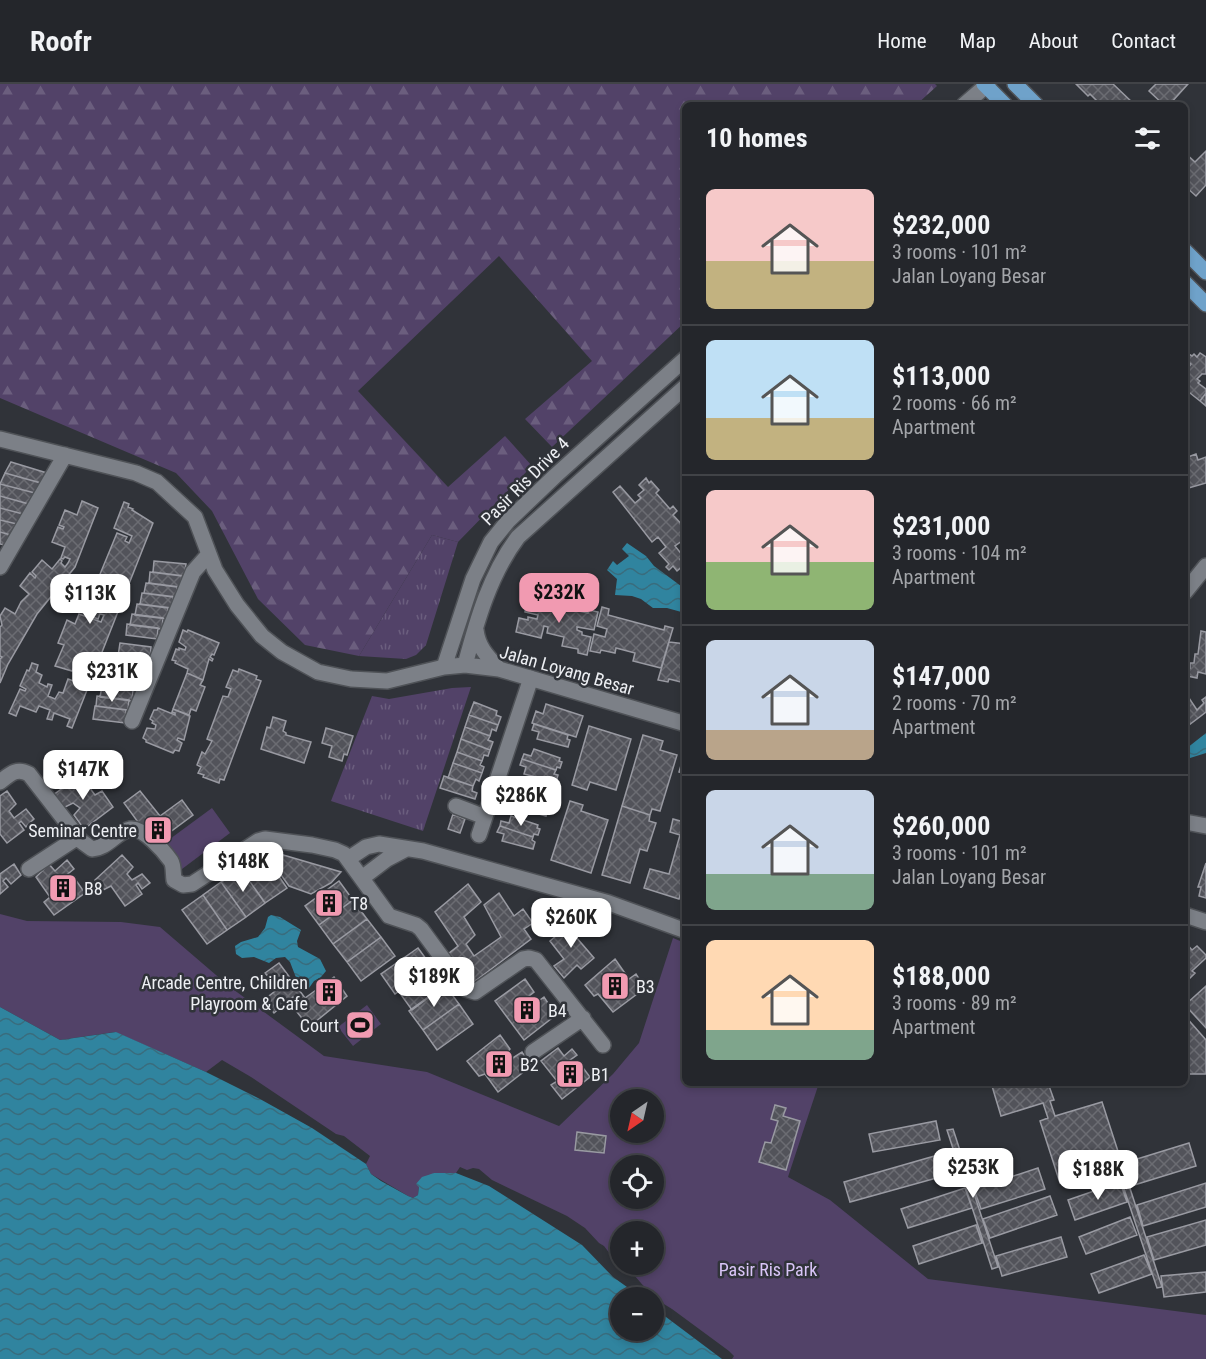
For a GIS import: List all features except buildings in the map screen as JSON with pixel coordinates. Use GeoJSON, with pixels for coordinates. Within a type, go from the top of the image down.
{"type":"FeatureCollection","features":[{"type":"Feature","properties":{"kind":"main road"},"geometry":{"type":"LineString","coordinates":[[986,85],[999,102]]}},
{"type":"Feature","properties":{"kind":"main road"},"geometry":{"type":"LineString","coordinates":[[1018,85],[1033,102]]}},
{"type":"Feature","properties":{"kind":"main road"},"geometry":{"type":"LineString","coordinates":[[1188,254],[1206,272]]}},
{"type":"Feature","properties":{"kind":"main road"},"geometry":{"type":"LineString","coordinates":[[1188,286],[1206,304]]}},
{"type":"Feature","properties":{"kind":"street"},"geometry":{"type":"LineString","coordinates":[[967,102],[986,85]]}},
{"type":"Feature","properties":{"kind":"street"},"geometry":{"type":"LineString","coordinates":[[1003,102],[1018,85]]}},
{"type":"Feature","properties":{"kind":"street","name":"Pasir Ris Drive 4"},"geometry":{"type":"LineString","coordinates":[[444,667],[473,579],[491,542],[539,491],[682,362]]}},
{"type":"Feature","properties":{"kind":"street","name":"Pasir Ris Drive 4"},"geometry":{"type":"LineString","coordinates":[[465,665],[492,580],[503,557],[518,537],[682,390]]}},
{"type":"Feature","properties":{"kind":"street","name":"Jalan Loyang Besar"},"geometry":{"type":"LineString","coordinates":[[0,439],[136,473],[157,482],[195,517],[215,570],[237,605],[262,636],[282,652],[318,672],[351,680],[387,681],[444,667],[465,665],[498,669],[682,723]]}},
{"type":"Feature","properties":{"kind":"street"},"geometry":{"type":"LineString","coordinates":[[0,567],[65,455]]}},
{"type":"Feature","properties":{"kind":"street"},"geometry":{"type":"LineString","coordinates":[[132,721],[193,572],[209,554]]}},
{"type":"Feature","properties":{"kind":"street"},"geometry":{"type":"LineString","coordinates":[[1188,588],[1206,566]]}},
{"type":"Feature","properties":{"kind":"street"},"geometry":{"type":"LineString","coordinates":[[476,627],[477,642],[498,669]]}},
{"type":"Feature","properties":{"kind":"street"},"geometry":{"type":"LineString","coordinates":[[479,835],[531,678]]}},
{"type":"Feature","properties":{"kind":"street"},"geometry":{"type":"LineString","coordinates":[[0,782],[14,772],[24,771],[29,774],[86,845],[98,848],[129,829],[146,833],[172,863],[174,880],[183,885],[192,884],[258,841],[265,839],[335,850],[348,859],[389,916],[416,925],[421,929],[465,989],[475,992],[481,990],[529,957],[536,960],[603,1046]]}},
{"type":"Feature","properties":{"kind":"street"},"geometry":{"type":"LineString","coordinates":[[456,806],[485,817]]}},
{"type":"Feature","properties":{"kind":"street"},"geometry":{"type":"LineString","coordinates":[[1188,823],[1206,826]]}},
{"type":"Feature","properties":{"kind":"street"},"geometry":{"type":"LineString","coordinates":[[28,868],[78,837]]}},
{"type":"Feature","properties":{"kind":"street"},"geometry":{"type":"LineString","coordinates":[[348,859],[366,847],[379,843],[423,851],[609,903],[682,930]]}},
{"type":"Feature","properties":{"kind":"street"},"geometry":{"type":"LineString","coordinates":[[362,878],[387,859],[406,849]]}},
{"type":"Feature","properties":{"kind":"street"},"geometry":{"type":"LineString","coordinates":[[1188,916],[1206,922]]}},
{"type":"Feature","properties":{"kind":"street"},"geometry":{"type":"LineString","coordinates":[[533,1052],[583,1018]]}},
{"type":"Feature","properties":{"kind":"green space"},"geometry":{"type":"Polygon","coordinates":[[[0,84],[935,84],[937,86],[919,102],[682,102],[682,325],[552,447],[525,419],[592,361],[499,256],[358,391],[448,487],[505,436],[532,466],[458,542],[432,535],[359,656],[305,645],[258,599],[212,511],[176,473],[0,398],[0,84]]]}},
{"type":"Feature","properties":{"kind":"green space"},"geometry":{"type":"Polygon","coordinates":[[[432,535],[458,542],[426,645],[416,655],[406,659],[359,656],[432,535]]]}},
{"type":"Feature","properties":{"kind":"green space"},"geometry":{"type":"Polygon","coordinates":[[[471,687],[423,831],[331,801],[372,696],[389,699],[471,687]]]}},
{"type":"Feature","properties":{"kind":"green space"},"geometry":{"type":"Polygon","coordinates":[[[212,808],[230,833],[178,872],[159,847],[212,808]]]}},
{"type":"Feature","properties":{"kind":"green space","name":"Pasir Ris Park"},"geometry":{"type":"Polygon","coordinates":[[[0,914],[27,921],[121,922],[160,927],[230,987],[324,1056],[427,1072],[559,1126],[613,1074],[639,1043],[673,938],[682,942],[682,1086],[818,1086],[788,1177],[830,1200],[928,1279],[1206,1315],[1206,1359],[732,1359],[734,1356],[729,1351],[664,1304],[664,1287],[644,1287],[634,1275],[664,1275],[664,1221],[610,1221],[610,1254],[585,1228],[567,1216],[492,1180],[479,1169],[467,1170],[460,1167],[456,1173],[434,1173],[419,1187],[418,1195],[413,1198],[371,1174],[366,1164],[370,1156],[344,1136],[336,1134],[222,1060],[206,1072],[115,1032],[60,1040],[0,1007],[0,914]]]}},
{"type":"Feature","properties":{"kind":"green space","name":"Court"},"geometry":{"type":"Polygon","coordinates":[[[367,1005],[381,1024],[353,1046],[338,1027],[367,1005]]]}},
{"type":"Feature","properties":{"kind":"water"},"geometry":{"type":"Polygon","coordinates":[[[627,543],[682,587],[682,612],[667,608],[653,608],[641,599],[632,596],[615,595],[617,579],[607,570],[613,561],[617,565],[629,556],[622,549],[627,543]]]}},
{"type":"Feature","properties":{"kind":"water"},"geometry":{"type":"Polygon","coordinates":[[[1206,733],[1206,753],[1190,758],[1188,747],[1206,733]]]}},
{"type":"Feature","properties":{"kind":"water"},"geometry":{"type":"Polygon","coordinates":[[[271,915],[280,917],[301,930],[297,941],[298,947],[320,959],[326,971],[309,988],[300,988],[290,962],[285,957],[276,958],[269,963],[254,957],[242,958],[236,954],[235,946],[258,937],[271,915]]]}},
{"type":"Feature","properties":{"kind":"water"},"geometry":{"type":"Polygon","coordinates":[[[0,1007],[60,1040],[116,1032],[206,1072],[312,1128],[366,1164],[371,1174],[381,1181],[413,1198],[418,1195],[419,1187],[416,1184],[422,1177],[434,1173],[456,1173],[489,1186],[582,1245],[610,1275],[627,1287],[610,1287],[610,1341],[664,1341],[664,1316],[722,1359],[0,1359],[0,1007]]]}},
{"type":"Feature","properties":{"kind":"place","name":"Seminar Centre"},"geometry":{"type":"Point","coordinates":[158,830]}},
{"type":"Feature","properties":{"kind":"place","name":"B8"},"geometry":{"type":"Point","coordinates":[63,888]}},
{"type":"Feature","properties":{"kind":"place","name":"T8"},"geometry":{"type":"Point","coordinates":[329,903]}},
{"type":"Feature","properties":{"kind":"place","name":"B3"},"geometry":{"type":"Point","coordinates":[615,986]}},
{"type":"Feature","properties":{"kind":"place","name":"Arcade Centre, Children Playroom & Cafe"},"geometry":{"type":"Point","coordinates":[329,992]}},
{"type":"Feature","properties":{"kind":"place","name":"B4"},"geometry":{"type":"Point","coordinates":[527,1010]}},
{"type":"Feature","properties":{"kind":"place","name":"Court"},"geometry":{"type":"Point","coordinates":[360,1025]}},
{"type":"Feature","properties":{"kind":"place","name":"B2"},"geometry":{"type":"Point","coordinates":[499,1064]}},
{"type":"Feature","properties":{"kind":"place","name":"B1"},"geometry":{"type":"Point","coordinates":[570,1074]}}]}
